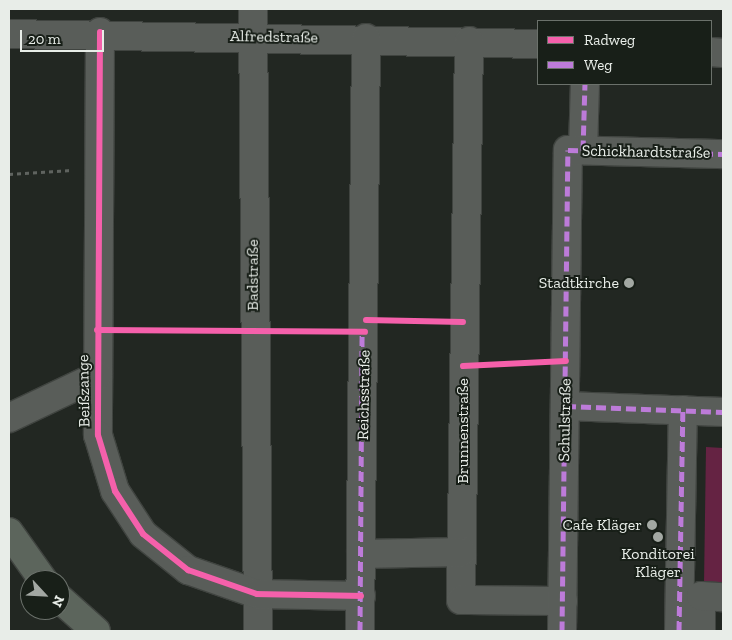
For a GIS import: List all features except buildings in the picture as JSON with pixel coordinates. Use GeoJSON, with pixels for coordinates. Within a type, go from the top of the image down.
{"type":"FeatureCollection","features":[{"type":"Feature","properties":{"kind":"main road"},"geometry":{"type":"LineString","coordinates":[[9,532],[36,570]]}},
{"type":"Feature","properties":{"kind":"main road"},"geometry":{"type":"LineString","coordinates":[[70,608],[96,631]]}},
{"type":"Feature","properties":{"kind":"street","name":"Badstraße"},"geometry":{"type":"LineString","coordinates":[[253,9],[258,631]]}},
{"type":"Feature","properties":{"kind":"street","name":"Alfredstraße"},"geometry":{"type":"LineString","coordinates":[[9,34],[100,32],[537,44]]}},
{"type":"Feature","properties":{"kind":"street","name":"Beißzange"},"geometry":{"type":"LineString","coordinates":[[100,32],[98,434],[116,490],[142,534],[188,570],[257,594],[361,596]]}},
{"type":"Feature","properties":{"kind":"street","name":"Reichsstraße"},"geometry":{"type":"LineString","coordinates":[[360,631],[366,38]]}},
{"type":"Feature","properties":{"kind":"street","name":"Brunnenstraße"},"geometry":{"type":"LineString","coordinates":[[468,41],[461,600],[562,602]]}},
{"type":"Feature","properties":{"kind":"street","name":"Schulstraße"},"geometry":{"type":"LineString","coordinates":[[562,631],[566,406],[576,150],[585,85]]}},
{"type":"Feature","properties":{"kind":"street","name":"Schickhardtstraße"},"geometry":{"type":"LineString","coordinates":[[576,150],[723,154]]}},
{"type":"Feature","properties":{"kind":"street"},"geometry":{"type":"LineString","coordinates":[[9,418],[97,376]]}},
{"type":"Feature","properties":{"kind":"street"},"geometry":{"type":"LineString","coordinates":[[566,406],[723,412]]}},
{"type":"Feature","properties":{"kind":"street"},"geometry":{"type":"LineString","coordinates":[[679,631],[683,410]]}},
{"type":"Feature","properties":{"kind":"street"},"geometry":{"type":"LineString","coordinates":[[361,554],[462,552]]}},
{"type":"Feature","properties":{"kind":"street"},"geometry":{"type":"LineString","coordinates":[[701,631],[701,596],[723,596]]}},
{"type":"Feature","properties":{"kind":"path"},"geometry":{"type":"LineString","coordinates":[[9,174],[100,168]]}},
{"type":"Feature","properties":{"kind":"shaded area"},"geometry":{"type":"Polygon","coordinates":[[[706,447],[723,448],[723,585],[704,584],[706,447]]]}},
{"type":"Feature","properties":{"kind":"marked path"},"geometry":{"type":"LineString","coordinates":[[583,150],[585,85]]}},
{"type":"Feature","properties":{"kind":"marked path"},"geometry":{"type":"LineString","coordinates":[[562,631],[568,150],[723,154]]}},
{"type":"Feature","properties":{"kind":"marked path"},"geometry":{"type":"LineString","coordinates":[[360,631],[362,332]]}},
{"type":"Feature","properties":{"kind":"marked path"},"geometry":{"type":"LineString","coordinates":[[566,406],[723,412]]}},
{"type":"Feature","properties":{"kind":"marked path"},"geometry":{"type":"LineString","coordinates":[[679,631],[683,410]]}},
{"type":"Feature","properties":{"kind":"cycle path"},"geometry":{"type":"LineString","coordinates":[[100,32],[98,435],[115,491],[143,534],[188,570],[257,594],[361,596]]}},
{"type":"Feature","properties":{"kind":"cycle path"},"geometry":{"type":"LineString","coordinates":[[366,320],[463,322]]}},
{"type":"Feature","properties":{"kind":"cycle path"},"geometry":{"type":"LineString","coordinates":[[97,330],[365,332]]}},
{"type":"Feature","properties":{"kind":"cycle path"},"geometry":{"type":"LineString","coordinates":[[463,366],[566,361]]}},
{"type":"Feature","properties":{"kind":"place","name":"Stadtkirche"},"geometry":{"type":"Point","coordinates":[629,283]}},
{"type":"Feature","properties":{"kind":"place","name":"Cafe Kläger"},"geometry":{"type":"Point","coordinates":[652,525]}},
{"type":"Feature","properties":{"kind":"place","name":"Konditorei Kläger"},"geometry":{"type":"Point","coordinates":[658,537]}}]}
